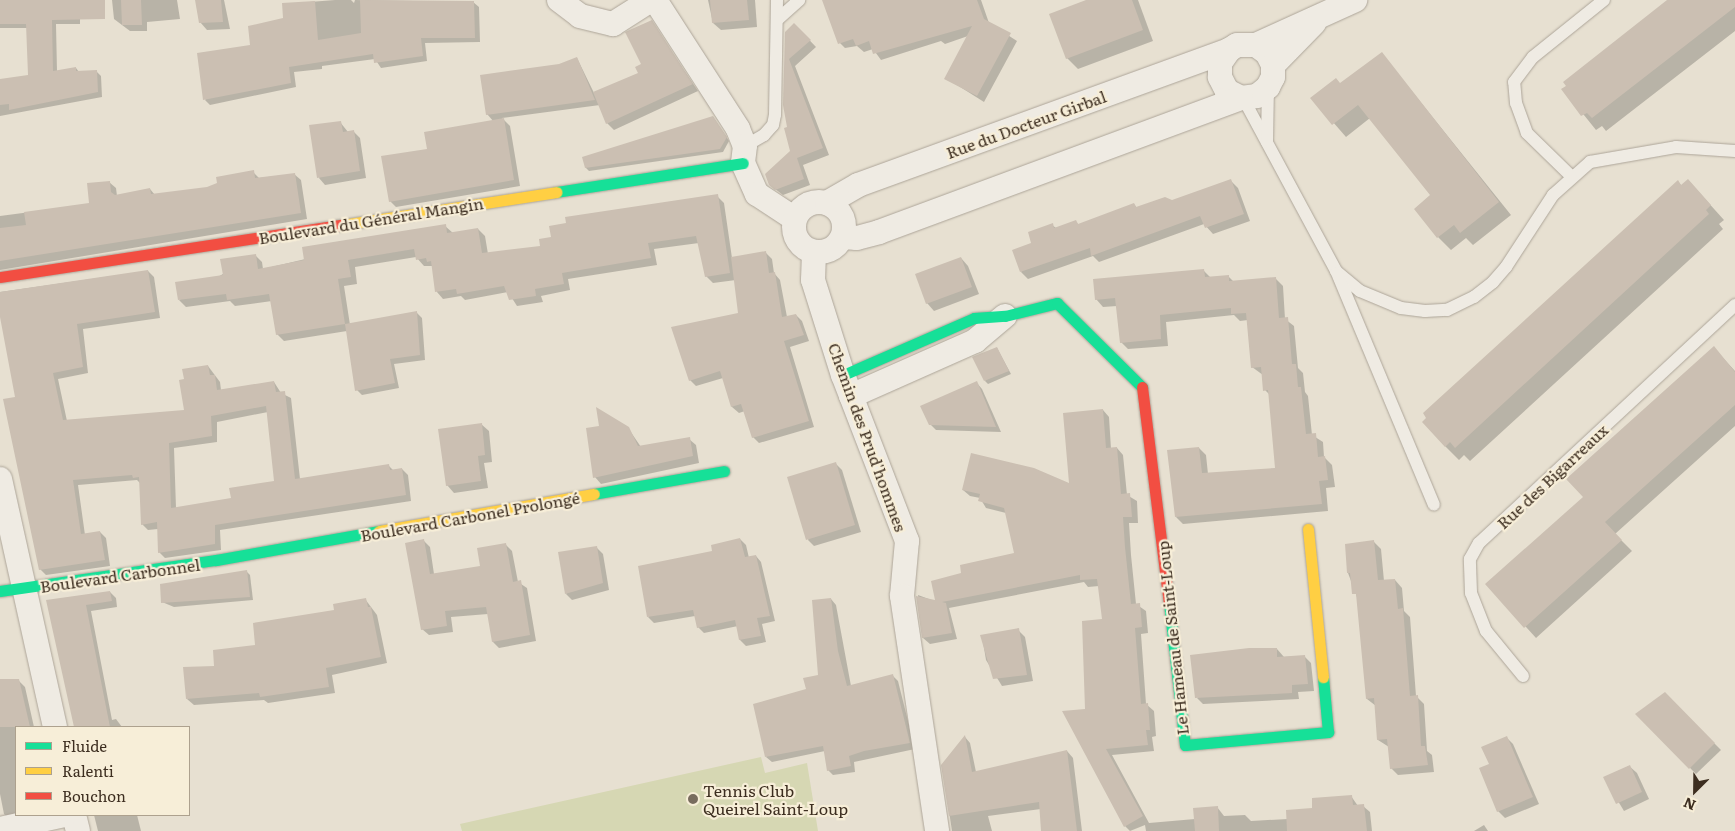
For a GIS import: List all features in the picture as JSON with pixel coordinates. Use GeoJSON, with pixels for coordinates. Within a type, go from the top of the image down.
{"type":"FeatureCollection","features":[{"type":"Feature","properties":{"kind":"street"},"geometry":{"type":"LineString","coordinates":[[559,0],[580,16],[613,24],[651,0]]}},
{"type":"Feature","properties":{"kind":"street"},"geometry":{"type":"LineString","coordinates":[[655,0],[672,11],[709,78],[744,155],[757,194],[795,219],[794,227],[800,243],[814,252],[832,250],[843,237],[845,223],[838,210],[827,203]]}},
{"type":"Feature","properties":{"kind":"street","name":"Rue du Docteur Girbal"},"geometry":{"type":"LineString","coordinates":[[795,219],[812,203],[827,203],[858,185],[1229,50],[1237,45],[1256,45],[1355,0]]}},
{"type":"Feature","properties":{"kind":"street","name":"Rue du Docteur Girbal"},"geometry":{"type":"LineString","coordinates":[[843,237],[857,238],[879,232],[1242,98],[1257,96],[1320,16]]}},
{"type":"Feature","properties":{"kind":"street"},"geometry":{"type":"LineString","coordinates":[[1256,45],[1267,53],[1271,76]]}},
{"type":"Feature","properties":{"kind":"street"},"geometry":{"type":"LineString","coordinates":[[1229,50],[1220,63],[1220,78],[1227,90],[1242,98]]}},
{"type":"Feature","properties":{"kind":"street","name":"Boulevard du Général Mangin"},"geometry":{"type":"LineString","coordinates":[[0,277],[744,155]]}},
{"type":"Feature","properties":{"kind":"street","name":"Chemin des Prud'hommes"},"geometry":{"type":"LineString","coordinates":[[814,252],[813,280],[847,386],[907,541],[902,596],[937,831]]}},
{"type":"Feature","properties":{"kind":"street","name":"Le Hameau de Saint-Loup"},"geometry":{"type":"LineString","coordinates":[[847,386],[975,341],[1006,316],[1057,303],[1144,388],[1185,745],[1328,732],[1308,529]]}},
{"type":"Feature","properties":{"kind":"street","name":"Boulevard Carbonel Prolongé"},"geometry":{"type":"LineString","coordinates":[[216,560],[724,471]]}},
{"type":"Feature","properties":{"kind":"street"},"geometry":{"type":"LineString","coordinates":[[0,479],[55,726]]}},
{"type":"Feature","properties":{"kind":"street","name":"Boulevard Carbonnel"},"geometry":{"type":"LineString","coordinates":[[0,591],[216,560]]}},
{"type":"Feature","properties":{"kind":"street"},"geometry":{"type":"LineString","coordinates":[[0,829],[59,816]]}},
{"type":"Feature","properties":{"kind":"street"},"geometry":{"type":"LineString","coordinates":[[74,816],[78,831]]}},
{"type":"Feature","properties":{"kind":"lane"},"geometry":{"type":"LineString","coordinates":[[744,155],[773,125],[777,0]]}},
{"type":"Feature","properties":{"kind":"lane"},"geometry":{"type":"LineString","coordinates":[[777,20],[799,0]]}},
{"type":"Feature","properties":{"kind":"lane"},"geometry":{"type":"LineString","coordinates":[[1571,176],[1527,133],[1516,103],[1514,82],[1533,57],[1604,0]]}},
{"type":"Feature","properties":{"kind":"lane"},"geometry":{"type":"LineString","coordinates":[[1267,144],[1271,76]]}},
{"type":"Feature","properties":{"kind":"lane"},"geometry":{"type":"LineString","coordinates":[[1242,98],[1336,270],[1434,505]]}},
{"type":"Feature","properties":{"kind":"lane"},"geometry":{"type":"LineString","coordinates":[[1336,270],[1360,291],[1401,308],[1447,310],[1474,297],[1506,268],[1536,216],[1571,176],[1590,162],[1640,151],[1676,147],[1735,151]]}},
{"type":"Feature","properties":{"kind":"lane","name":"Rue des Bigarreaux"},"geometry":{"type":"LineString","coordinates":[[1523,676],[1486,631],[1471,593],[1470,559],[1479,543],[1735,305]]}},
{"type":"Feature","properties":{"kind":"green space","name":"Tennis Club Queirel Saint-Loup"},"geometry":{"type":"Polygon","coordinates":[[[761,757],[765,773],[807,763],[818,831],[462,831],[460,824],[761,757]]]}},
{"type":"Feature","properties":{"kind":"building"},"geometry":{"type":"Polygon","coordinates":[[[0,0],[105,0],[105,19],[52,20],[53,71],[76,67],[76,71],[97,70],[98,92],[9,110],[9,104],[0,105],[0,79],[28,75],[26,24],[0,24],[0,0]]]}},
{"type":"Feature","properties":{"kind":"building"},"geometry":{"type":"Polygon","coordinates":[[[121,0],[141,0],[142,25],[122,25],[121,0]]]}},
{"type":"Feature","properties":{"kind":"building"},"geometry":{"type":"Polygon","coordinates":[[[195,0],[221,0],[223,22],[199,23],[195,0]]]}},
{"type":"Feature","properties":{"kind":"building"},"geometry":{"type":"Polygon","coordinates":[[[360,0],[474,1],[475,38],[421,38],[423,56],[374,63],[373,54],[289,67],[291,83],[203,100],[197,53],[250,45],[248,26],[283,18],[282,3],[315,1],[318,40],[361,33],[360,0]]]}},
{"type":"Feature","properties":{"kind":"building"},"geometry":{"type":"Polygon","coordinates":[[[710,0],[747,0],[749,20],[712,23],[710,0]]]}},
{"type":"Feature","properties":{"kind":"building"},"geometry":{"type":"Polygon","coordinates":[[[822,0],[977,0],[984,19],[1011,33],[977,96],[944,79],[972,26],[873,54],[869,41],[856,46],[853,39],[838,44],[822,0]]]}},
{"type":"Feature","properties":{"kind":"building"},"geometry":{"type":"Polygon","coordinates":[[[1086,0],[1132,0],[1143,30],[1066,59],[1049,14],[1086,0]]]}},
{"type":"Feature","properties":{"kind":"building"},"geometry":{"type":"Polygon","coordinates":[[[1667,0],[1735,0],[1735,7],[1592,118],[1587,113],[1581,116],[1561,89],[1566,86],[1563,82],[1667,0]]]}},
{"type":"Feature","properties":{"kind":"building"},"geometry":{"type":"Polygon","coordinates":[[[652,20],[693,84],[606,124],[593,92],[638,73],[635,67],[641,64],[625,32],[652,20]]]}},
{"type":"Feature","properties":{"kind":"building"},"geometry":{"type":"Polygon","coordinates":[[[794,23],[811,40],[789,59],[823,148],[797,158],[804,179],[775,190],[769,185],[765,174],[790,151],[784,128],[787,127],[783,105],[785,32],[794,23]]]}},
{"type":"Feature","properties":{"kind":"building"},"geometry":{"type":"Polygon","coordinates":[[[1382,52],[1499,202],[1460,233],[1454,225],[1437,238],[1414,209],[1430,195],[1358,105],[1332,125],[1310,98],[1336,78],[1340,83],[1382,52]]]}},
{"type":"Feature","properties":{"kind":"building"},"geometry":{"type":"Polygon","coordinates":[[[577,57],[595,100],[486,115],[480,75],[559,64],[577,57]]]}},
{"type":"Feature","properties":{"kind":"building"},"geometry":{"type":"Polygon","coordinates":[[[713,116],[727,137],[720,149],[585,168],[582,157],[713,116]]]}},
{"type":"Feature","properties":{"kind":"building"},"geometry":{"type":"Polygon","coordinates":[[[504,118],[514,180],[389,202],[381,156],[427,149],[424,132],[504,118]]]}},
{"type":"Feature","properties":{"kind":"building"},"geometry":{"type":"Polygon","coordinates":[[[341,121],[343,132],[354,130],[360,171],[317,178],[309,125],[341,121]]]}},
{"type":"Feature","properties":{"kind":"building"},"geometry":{"type":"Polygon","coordinates":[[[254,170],[255,178],[295,173],[301,213],[0,261],[0,228],[26,225],[24,212],[89,203],[87,183],[110,181],[111,192],[115,195],[150,188],[151,194],[207,187],[217,183],[216,177],[254,170]]]}},
{"type":"Feature","properties":{"kind":"building"},"geometry":{"type":"Polygon","coordinates":[[[1231,179],[1244,214],[1205,228],[1200,216],[1091,256],[1090,248],[1020,272],[1012,250],[1031,243],[1028,232],[1053,223],[1054,228],[1076,220],[1078,224],[1134,203],[1136,207],[1165,197],[1172,200],[1231,179]]]}},
{"type":"Feature","properties":{"kind":"building"},"geometry":{"type":"Polygon","coordinates":[[[1688,179],[1711,205],[1706,210],[1709,214],[1455,448],[1450,442],[1445,447],[1422,422],[1426,418],[1423,413],[1678,180],[1681,185],[1688,179]]]}},
{"type":"Feature","properties":{"kind":"building"},"geometry":{"type":"Polygon","coordinates":[[[718,194],[730,273],[705,277],[696,236],[648,243],[651,258],[562,273],[564,284],[535,289],[536,296],[509,300],[504,286],[457,294],[456,289],[435,292],[431,261],[427,262],[426,258],[416,260],[414,249],[348,260],[351,277],[338,279],[345,324],[276,335],[269,294],[227,300],[226,294],[178,300],[175,282],[223,275],[220,259],[256,254],[258,269],[304,260],[302,247],[446,224],[447,233],[478,228],[482,253],[540,246],[539,239],[551,237],[549,226],[566,223],[565,217],[718,194]]]}},
{"type":"Feature","properties":{"kind":"building"},"geometry":{"type":"Polygon","coordinates":[[[766,251],[769,273],[775,272],[782,317],[796,314],[804,335],[784,341],[809,421],[752,438],[741,404],[731,407],[720,371],[689,381],[671,327],[738,313],[731,257],[766,251]]]}},
{"type":"Feature","properties":{"kind":"building"},"geometry":{"type":"Polygon","coordinates":[[[961,257],[972,287],[926,304],[915,274],[961,257]]]}},
{"type":"Feature","properties":{"kind":"building"},"geometry":{"type":"Polygon","coordinates":[[[1204,269],[1205,277],[1229,275],[1229,281],[1276,277],[1279,318],[1288,317],[1292,364],[1296,364],[1298,387],[1301,387],[1306,434],[1316,433],[1318,457],[1325,456],[1328,480],[1319,481],[1322,504],[1175,517],[1167,450],[1199,447],[1202,473],[1275,468],[1268,390],[1263,391],[1261,367],[1251,368],[1246,313],[1231,314],[1231,308],[1160,315],[1161,339],[1120,343],[1115,298],[1095,300],[1093,279],[1204,269]]]}},
{"type":"Feature","properties":{"kind":"building"},"geometry":{"type":"Polygon","coordinates":[[[148,270],[155,312],[77,324],[83,367],[53,373],[63,420],[184,410],[179,380],[184,379],[182,369],[208,365],[210,375],[215,375],[217,390],[274,381],[276,392],[285,391],[295,479],[389,464],[390,470],[402,468],[406,495],[215,525],[215,544],[158,553],[157,522],[141,525],[139,477],[133,478],[132,475],[73,480],[81,534],[100,531],[105,560],[39,570],[3,399],[15,397],[0,317],[0,292],[148,270]],[[266,406],[211,416],[212,436],[169,443],[171,508],[231,498],[229,488],[274,481],[266,406]]]}},
{"type":"Feature","properties":{"kind":"building"},"geometry":{"type":"Polygon","coordinates":[[[417,311],[420,355],[390,359],[395,383],[355,391],[345,324],[417,311]]]}},
{"type":"Feature","properties":{"kind":"building"},"geometry":{"type":"Polygon","coordinates":[[[1714,346],[1735,372],[1735,405],[1605,522],[1622,540],[1524,628],[1485,584],[1583,497],[1566,479],[1714,346]]]}},
{"type":"Feature","properties":{"kind":"building"},"geometry":{"type":"Polygon","coordinates":[[[997,347],[1009,371],[984,381],[972,357],[997,347]]]}},
{"type":"Feature","properties":{"kind":"building"},"geometry":{"type":"Polygon","coordinates":[[[977,381],[996,427],[929,425],[920,406],[977,381]]]}},
{"type":"Feature","properties":{"kind":"building"},"geometry":{"type":"Polygon","coordinates":[[[596,407],[629,427],[638,446],[690,437],[693,456],[593,478],[586,428],[599,426],[596,407]]]}},
{"type":"Feature","properties":{"kind":"building"},"geometry":{"type":"Polygon","coordinates":[[[1103,409],[1106,448],[1117,447],[1121,494],[1130,493],[1132,517],[1123,517],[1125,547],[1131,604],[1140,603],[1142,627],[1135,628],[1141,704],[1148,703],[1150,730],[1146,730],[1148,745],[1106,749],[1143,816],[1124,827],[1062,711],[1085,709],[1082,621],[1102,619],[1097,579],[1080,580],[1080,575],[942,602],[946,603],[952,633],[922,638],[916,596],[935,600],[931,581],[961,573],[960,565],[1014,553],[1004,508],[978,501],[980,494],[962,490],[971,453],[1034,468],[1069,483],[1063,413],[1103,409]]]}},
{"type":"Feature","properties":{"kind":"building"},"geometry":{"type":"Polygon","coordinates":[[[482,423],[485,455],[478,456],[481,481],[446,486],[438,429],[482,423]]]}},
{"type":"Feature","properties":{"kind":"building"},"geometry":{"type":"Polygon","coordinates":[[[836,462],[855,525],[806,540],[787,477],[836,462]]]}},
{"type":"Feature","properties":{"kind":"building"},"geometry":{"type":"Polygon","coordinates":[[[740,538],[745,557],[756,555],[770,616],[757,618],[761,636],[739,640],[735,620],[697,628],[693,610],[647,617],[638,566],[712,551],[711,545],[740,538]]]}},
{"type":"Feature","properties":{"kind":"building"},"geometry":{"type":"Polygon","coordinates":[[[424,539],[430,574],[480,566],[477,548],[506,543],[513,582],[521,580],[530,635],[492,642],[486,607],[445,611],[447,626],[421,630],[405,543],[424,539]]]}},
{"type":"Feature","properties":{"kind":"building"},"geometry":{"type":"Polygon","coordinates":[[[1374,540],[1378,580],[1395,579],[1398,609],[1403,608],[1410,696],[1418,695],[1421,746],[1425,746],[1428,765],[1390,769],[1387,739],[1377,740],[1374,698],[1366,699],[1356,594],[1352,594],[1350,573],[1347,573],[1345,544],[1374,540]]]}},
{"type":"Feature","properties":{"kind":"building"},"geometry":{"type":"Polygon","coordinates":[[[597,546],[603,583],[565,594],[558,552],[597,546]]]}},
{"type":"Feature","properties":{"kind":"building"},"geometry":{"type":"Polygon","coordinates":[[[247,570],[250,597],[161,603],[160,584],[247,570]]]}},
{"type":"Feature","properties":{"kind":"building"},"geometry":{"type":"Polygon","coordinates":[[[110,591],[112,601],[86,605],[110,726],[74,726],[46,600],[110,591]]]}},
{"type":"Feature","properties":{"kind":"building"},"geometry":{"type":"Polygon","coordinates":[[[366,598],[368,607],[371,607],[381,657],[326,668],[329,687],[260,697],[259,693],[186,699],[183,667],[214,666],[213,650],[255,645],[253,623],[334,610],[333,604],[366,598]]]}},
{"type":"Feature","properties":{"kind":"building"},"geometry":{"type":"Polygon","coordinates":[[[831,598],[838,651],[847,686],[893,674],[910,743],[864,751],[849,756],[851,766],[827,771],[823,746],[765,757],[753,704],[806,689],[803,678],[818,675],[812,600],[831,598]]]}},
{"type":"Feature","properties":{"kind":"building"},"geometry":{"type":"Polygon","coordinates":[[[1019,628],[1027,675],[993,679],[980,635],[1019,628]]]}},
{"type":"Feature","properties":{"kind":"building"},"geometry":{"type":"Polygon","coordinates":[[[1249,648],[1277,648],[1277,657],[1305,655],[1308,684],[1292,685],[1292,693],[1195,698],[1190,655],[1249,648]]]}},
{"type":"Feature","properties":{"kind":"building"},"geometry":{"type":"Polygon","coordinates":[[[0,679],[19,679],[30,726],[0,727],[0,679]]]}},
{"type":"Feature","properties":{"kind":"building"},"geometry":{"type":"Polygon","coordinates":[[[1665,692],[1715,743],[1689,769],[1635,714],[1665,692]]]}},
{"type":"Feature","properties":{"kind":"building"},"geometry":{"type":"Polygon","coordinates":[[[965,735],[972,772],[1067,750],[1077,831],[1041,831],[1039,802],[949,816],[941,765],[965,735]]]}},
{"type":"Feature","properties":{"kind":"building"},"geometry":{"type":"Polygon","coordinates":[[[1507,736],[1533,797],[1497,812],[1479,768],[1489,764],[1481,747],[1507,736]]]}},
{"type":"Feature","properties":{"kind":"building"},"geometry":{"type":"Polygon","coordinates":[[[1630,765],[1642,792],[1616,804],[1603,777],[1630,765]]]}},
{"type":"Feature","properties":{"kind":"building"},"geometry":{"type":"Polygon","coordinates":[[[1352,795],[1353,805],[1364,804],[1367,831],[1287,831],[1286,810],[1312,808],[1312,798],[1352,795]]]}},
{"type":"Feature","properties":{"kind":"building"},"geometry":{"type":"Polygon","coordinates":[[[1218,806],[1219,831],[1195,831],[1193,808],[1218,806]]]}},
{"type":"Feature","properties":{"kind":"traffic: fast"},"geometry":{"type":"LineString","coordinates":[[556,192],[743,163]]}},
{"type":"Feature","properties":{"kind":"traffic: fast"},"geometry":{"type":"LineString","coordinates":[[843,375],[974,318],[1005,316],[1057,303],[1142,387]]}},
{"type":"Feature","properties":{"kind":"traffic: fast"},"geometry":{"type":"LineString","coordinates":[[594,494],[724,471]]}},
{"type":"Feature","properties":{"kind":"traffic: fast"},"geometry":{"type":"LineString","coordinates":[[0,591],[216,560],[379,531]]}},
{"type":"Feature","properties":{"kind":"traffic: fast"},"geometry":{"type":"LineString","coordinates":[[1169,603],[1185,745],[1328,732],[1323,677]]}},
{"type":"Feature","properties":{"kind":"traffic: slow"},"geometry":{"type":"LineString","coordinates":[[341,225],[556,192]]}},
{"type":"Feature","properties":{"kind":"traffic: slow"},"geometry":{"type":"LineString","coordinates":[[379,531],[594,494]]}},
{"type":"Feature","properties":{"kind":"traffic: slow"},"geometry":{"type":"LineString","coordinates":[[1308,529],[1323,677]]}},
{"type":"Feature","properties":{"kind":"traffic: jam"},"geometry":{"type":"LineString","coordinates":[[0,277],[341,225]]}},
{"type":"Feature","properties":{"kind":"traffic: jam"},"geometry":{"type":"LineString","coordinates":[[1142,387],[1169,603]]}},
{"type":"Feature","properties":{"kind":"place","name":"Tennis Club Queirel Saint-Loup"},"geometry":{"type":"Point","coordinates":[693,799]}}]}
